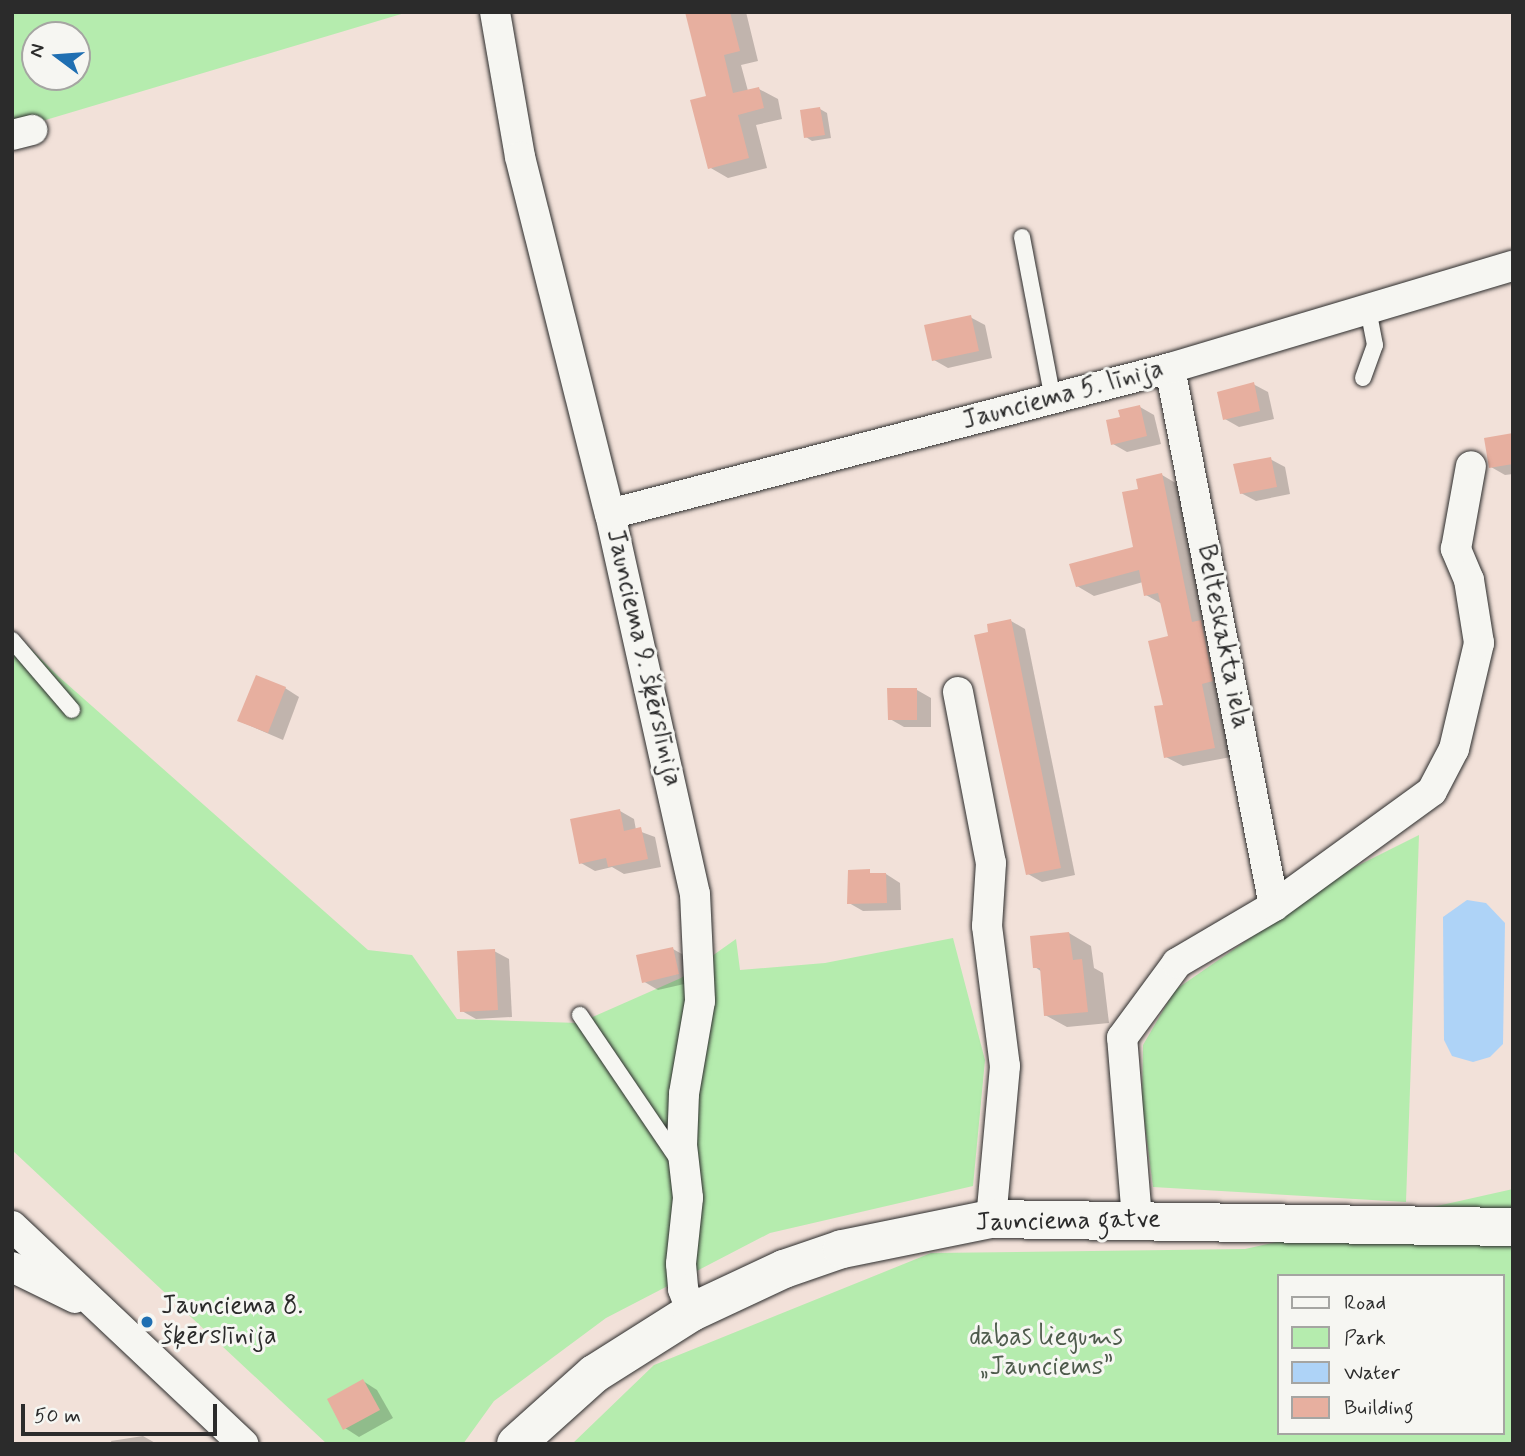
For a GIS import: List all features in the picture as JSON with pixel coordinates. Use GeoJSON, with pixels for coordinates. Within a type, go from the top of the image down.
{"type":"FeatureCollection","features":[{"type":"Feature","properties":{"kind":"main road","name":"Jaunciema gatve"},"geometry":{"type":"LineString","coordinates":[[516,1444],[594,1374],[692,1312],[784,1269],[842,1249],[991,1219],[1138,1219],[1513,1227]]}},
{"type":"Feature","properties":{"kind":"street","name":"Jaunciema 9. šķērslīnija"},"geometry":{"type":"LineString","coordinates":[[495,12],[520,157],[610,514],[695,894],[700,1001],[684,1094],[683,1168],[688,1198],[681,1264],[683,1289],[692,1312]]}},
{"type":"Feature","properties":{"kind":"street","name":"Jaunciema 5. līnija"},"geometry":{"type":"LineString","coordinates":[[610,514],[1170,368],[1513,266]]}},
{"type":"Feature","properties":{"kind":"street","name":"Belteskakta iela"},"geometry":{"type":"LineString","coordinates":[[1170,368],[1274,906]]}},
{"type":"Feature","properties":{"kind":"street"},"geometry":{"type":"LineString","coordinates":[[1138,1219],[1122,1038],[1177,963],[1274,906],[1432,791],[1454,750],[1479,643],[1469,580],[1456,549],[1471,466]]}},
{"type":"Feature","properties":{"kind":"street"},"geometry":{"type":"LineString","coordinates":[[958,692],[990,863],[987,926],[1005,1066],[991,1219]]}},
{"type":"Feature","properties":{"kind":"street"},"geometry":{"type":"LineString","coordinates":[[12,1226],[243,1444]]}},
{"type":"Feature","properties":{"kind":"street"},"geometry":{"type":"LineString","coordinates":[[12,1268],[97,1308]]}},
{"type":"Feature","properties":{"kind":"lane"},"geometry":{"type":"LineString","coordinates":[[1022,237],[1053,399]]}},
{"type":"Feature","properties":{"kind":"lane"},"geometry":{"type":"LineString","coordinates":[[1363,378],[1375,345],[1368,309]]}},
{"type":"Feature","properties":{"kind":"lane"},"geometry":{"type":"LineString","coordinates":[[12,639],[72,710]]}},
{"type":"Feature","properties":{"kind":"lane"},"geometry":{"type":"LineString","coordinates":[[580,1015],[632,1086],[683,1168]]}},
{"type":"Feature","properties":{"kind":"green space"},"geometry":{"type":"Polygon","coordinates":[[[12,12],[408,12],[12,130],[12,12]]]}},
{"type":"Feature","properties":{"kind":"green space"},"geometry":{"type":"Polygon","coordinates":[[[12,630],[58,676],[368,950],[412,955],[457,1019],[579,1023],[681,978],[736,939],[740,970],[825,963],[953,938],[985,1060],[973,1186],[770,1233],[606,1318],[494,1401],[463,1444],[327,1444],[12,1150],[12,630]]]}},
{"type":"Feature","properties":{"kind":"green space"},"geometry":{"type":"Polygon","coordinates":[[[1419,835],[1406,1202],[1153,1187],[1142,1103],[1143,1045],[1175,990],[1349,870],[1419,835]]]}},
{"type":"Feature","properties":{"kind":"green space","name":"dabas liegums „Jaunciems”"},"geometry":{"type":"Polygon","coordinates":[[[1513,1189],[1513,1444],[572,1444],[654,1365],[931,1253],[1245,1249],[1513,1189]]]}},
{"type":"Feature","properties":{"kind":"water"},"geometry":{"type":"Polygon","coordinates":[[[1467,900],[1486,903],[1505,923],[1503,1044],[1490,1057],[1473,1062],[1452,1056],[1444,1040],[1443,917],[1467,900]]]}},
{"type":"Feature","properties":{"kind":"building"},"geometry":{"type":"Polygon","coordinates":[[[685,12],[730,12],[740,51],[724,55],[733,93],[759,87],[764,108],[738,115],[749,158],[708,169],[690,100],[706,96],[685,12]]]}},
{"type":"Feature","properties":{"kind":"building"},"geometry":{"type":"Polygon","coordinates":[[[820,107],[825,135],[804,138],[800,110],[820,107]]]}},
{"type":"Feature","properties":{"kind":"building"},"geometry":{"type":"Polygon","coordinates":[[[971,315],[979,351],[932,361],[924,325],[971,315]]]}},
{"type":"Feature","properties":{"kind":"building"},"geometry":{"type":"Polygon","coordinates":[[[1254,382],[1260,411],[1223,420],[1217,392],[1254,382]]]}},
{"type":"Feature","properties":{"kind":"building"},"geometry":{"type":"Polygon","coordinates":[[[1140,405],[1147,436],[1111,445],[1106,420],[1120,417],[1118,410],[1140,405]]]}},
{"type":"Feature","properties":{"kind":"building"},"geometry":{"type":"Polygon","coordinates":[[[1513,433],[1513,464],[1489,468],[1484,438],[1513,433]]]}},
{"type":"Feature","properties":{"kind":"building"},"geometry":{"type":"Polygon","coordinates":[[[1271,457],[1277,487],[1240,494],[1233,464],[1271,457]]]}},
{"type":"Feature","properties":{"kind":"building"},"geometry":{"type":"Polygon","coordinates":[[[1162,473],[1192,622],[1201,620],[1213,681],[1202,684],[1215,748],[1164,758],[1154,706],[1163,705],[1148,641],[1168,636],[1158,593],[1144,596],[1139,570],[1076,587],[1069,564],[1133,547],[1122,492],[1138,489],[1136,479],[1162,473]]]}},
{"type":"Feature","properties":{"kind":"building"},"geometry":{"type":"Polygon","coordinates":[[[1011,619],[1061,868],[1026,875],[974,635],[988,632],[987,624],[1011,619]]]}},
{"type":"Feature","properties":{"kind":"building"},"geometry":{"type":"Polygon","coordinates":[[[256,675],[286,687],[268,733],[237,721],[256,675]]]}},
{"type":"Feature","properties":{"kind":"building"},"geometry":{"type":"Polygon","coordinates":[[[887,688],[917,688],[917,720],[888,720],[887,688]]]}},
{"type":"Feature","properties":{"kind":"building"},"geometry":{"type":"Polygon","coordinates":[[[620,809],[624,831],[641,827],[648,859],[608,867],[606,858],[579,864],[570,819],[620,809]]]}},
{"type":"Feature","properties":{"kind":"building"},"geometry":{"type":"Polygon","coordinates":[[[870,869],[870,873],[886,873],[887,903],[847,904],[848,870],[870,869]]]}},
{"type":"Feature","properties":{"kind":"building"},"geometry":{"type":"Polygon","coordinates":[[[1069,932],[1073,960],[1082,959],[1088,1012],[1044,1016],[1040,968],[1033,968],[1030,936],[1069,932]]]}},
{"type":"Feature","properties":{"kind":"building"},"geometry":{"type":"Polygon","coordinates":[[[673,947],[679,974],[642,983],[636,955],[673,947]]]}},
{"type":"Feature","properties":{"kind":"building"},"geometry":{"type":"Polygon","coordinates":[[[495,949],[498,1010],[460,1012],[457,951],[495,949]]]}},
{"type":"Feature","properties":{"kind":"building"},"geometry":{"type":"Polygon","coordinates":[[[363,1379],[380,1410],[343,1430],[327,1399],[363,1379]]]}},
{"type":"Feature","properties":{"kind":"place","name":"Jaunciema 8. šķērslīnija"},"geometry":{"type":"Point","coordinates":[147,1322]}}]}
